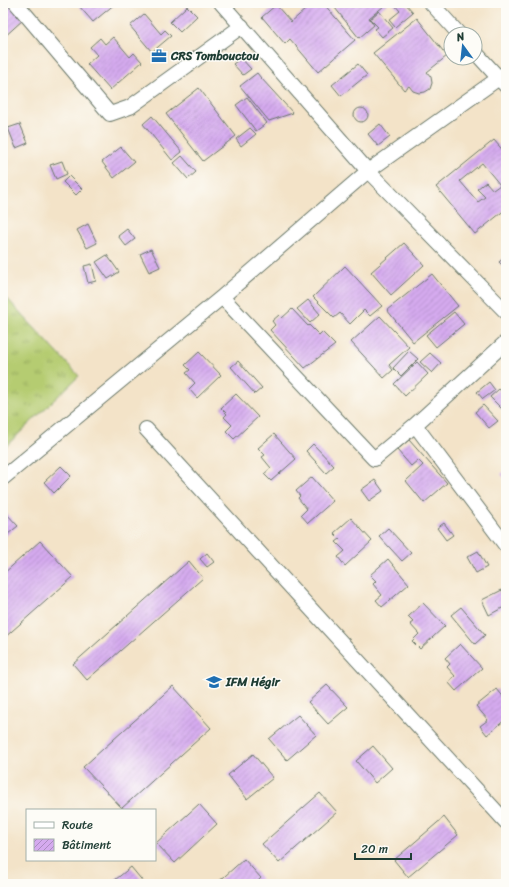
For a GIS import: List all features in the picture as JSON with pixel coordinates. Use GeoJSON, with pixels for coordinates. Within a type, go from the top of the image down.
{"type":"FeatureCollection","features":[{"type":"Feature","properties":{"kind":"street"},"geometry":{"type":"LineString","coordinates":[[16,3],[110,114],[130,107],[242,26]]}},
{"type":"Feature","properties":{"kind":"street"},"geometry":{"type":"LineString","coordinates":[[431,3],[452,26]]}},
{"type":"Feature","properties":{"kind":"street"},"geometry":{"type":"LineString","coordinates":[[225,4],[242,26],[368,171],[506,312]]}},
{"type":"Feature","properties":{"kind":"street"},"geometry":{"type":"LineString","coordinates":[[3,478],[222,297],[368,171],[504,79],[483,59]]}},
{"type":"Feature","properties":{"kind":"street"},"geometry":{"type":"LineString","coordinates":[[222,297],[374,459],[415,425],[506,342]]}},
{"type":"Feature","properties":{"kind":"street"},"geometry":{"type":"LineString","coordinates":[[415,425],[506,546]]}},
{"type":"Feature","properties":{"kind":"street"},"geometry":{"type":"LineString","coordinates":[[146,429],[506,822]]}},
{"type":"Feature","properties":{"kind":"green space"},"geometry":{"type":"Polygon","coordinates":[[[3,294],[79,376],[3,449],[3,294]]]}},
{"type":"Feature","properties":{"kind":"building"},"geometry":{"type":"Polygon","coordinates":[[[3,3],[9,3],[24,19],[3,38],[3,3]]]}},
{"type":"Feature","properties":{"kind":"building"},"geometry":{"type":"Polygon","coordinates":[[[83,3],[116,3],[93,22],[79,6],[83,3]]]}},
{"type":"Feature","properties":{"kind":"building"},"geometry":{"type":"Polygon","coordinates":[[[313,3],[323,3],[355,40],[318,72],[290,39],[285,44],[262,17],[276,5],[291,22],[313,3]]]}},
{"type":"Feature","properties":{"kind":"building"},"geometry":{"type":"Polygon","coordinates":[[[331,3],[388,3],[369,18],[374,25],[359,38],[331,3]]]}},
{"type":"Feature","properties":{"kind":"building"},"geometry":{"type":"Polygon","coordinates":[[[393,3],[405,3],[413,12],[395,27],[389,20],[400,11],[393,3]]]}},
{"type":"Feature","properties":{"kind":"building"},"geometry":{"type":"Polygon","coordinates":[[[187,6],[197,16],[180,32],[170,22],[187,6]]]}},
{"type":"Feature","properties":{"kind":"building"},"geometry":{"type":"Polygon","coordinates":[[[379,11],[393,28],[382,37],[375,29],[378,27],[370,19],[379,11]]]}},
{"type":"Feature","properties":{"kind":"building"},"geometry":{"type":"Polygon","coordinates":[[[144,14],[161,34],[165,30],[171,36],[152,52],[130,26],[144,14]]]}},
{"type":"Feature","properties":{"kind":"building"},"geometry":{"type":"Polygon","coordinates":[[[417,18],[443,51],[443,59],[427,72],[431,77],[432,83],[430,89],[419,93],[413,91],[409,86],[404,90],[373,53],[417,18]]]}},
{"type":"Feature","properties":{"kind":"building"},"geometry":{"type":"Polygon","coordinates":[[[113,37],[130,57],[134,53],[142,62],[110,90],[87,64],[97,55],[90,47],[100,38],[105,44],[113,37]]]}},
{"type":"Feature","properties":{"kind":"building"},"geometry":{"type":"Polygon","coordinates":[[[241,58],[251,69],[243,75],[233,64],[241,58]]]}},
{"type":"Feature","properties":{"kind":"building"},"geometry":{"type":"Polygon","coordinates":[[[358,64],[367,75],[341,96],[332,85],[358,64]]]}},
{"type":"Feature","properties":{"kind":"building"},"geometry":{"type":"Polygon","coordinates":[[[257,73],[293,113],[269,121],[240,86],[257,73]]]}},
{"type":"Feature","properties":{"kind":"building"},"geometry":{"type":"Polygon","coordinates":[[[199,88],[236,136],[203,161],[166,114],[199,88]]]}},
{"type":"Feature","properties":{"kind":"building"},"geometry":{"type":"Polygon","coordinates":[[[247,97],[267,123],[256,131],[236,105],[247,97]]]}},
{"type":"Feature","properties":{"kind":"building"},"geometry":{"type":"Polygon","coordinates":[[[358,108],[364,108],[368,112],[368,118],[364,122],[358,122],[354,118],[354,112],[358,108]]]}},
{"type":"Feature","properties":{"kind":"building"},"geometry":{"type":"Polygon","coordinates":[[[152,116],[182,152],[172,160],[143,124],[152,116]]]}},
{"type":"Feature","properties":{"kind":"building"},"geometry":{"type":"Polygon","coordinates":[[[20,124],[28,143],[16,148],[8,128],[20,124]]]}},
{"type":"Feature","properties":{"kind":"building"},"geometry":{"type":"Polygon","coordinates":[[[380,124],[390,137],[378,146],[368,134],[380,124]]]}},
{"type":"Feature","properties":{"kind":"building"},"geometry":{"type":"Polygon","coordinates":[[[250,128],[256,134],[241,146],[236,139],[250,128]]]}},
{"type":"Feature","properties":{"kind":"building"},"geometry":{"type":"Polygon","coordinates":[[[494,140],[506,154],[506,209],[475,234],[436,187],[494,140]],[[482,163],[460,181],[478,202],[485,197],[477,189],[486,182],[493,190],[500,185],[482,163]]]}},
{"type":"Feature","properties":{"kind":"building"},"geometry":{"type":"Polygon","coordinates":[[[121,147],[134,162],[114,178],[102,162],[121,147]]]}},
{"type":"Feature","properties":{"kind":"building"},"geometry":{"type":"Polygon","coordinates":[[[182,156],[196,172],[188,179],[174,163],[182,156]]]}},
{"type":"Feature","properties":{"kind":"building"},"geometry":{"type":"Polygon","coordinates":[[[62,161],[67,174],[56,179],[50,165],[62,161]]]}},
{"type":"Feature","properties":{"kind":"building"},"geometry":{"type":"Polygon","coordinates":[[[69,176],[82,189],[76,195],[63,182],[69,176]]]}},
{"type":"Feature","properties":{"kind":"building"},"geometry":{"type":"Polygon","coordinates":[[[88,224],[97,243],[87,248],[77,230],[88,224]]]}},
{"type":"Feature","properties":{"kind":"building"},"geometry":{"type":"Polygon","coordinates":[[[127,229],[135,239],[126,246],[118,236],[127,229]]]}},
{"type":"Feature","properties":{"kind":"building"},"geometry":{"type":"Polygon","coordinates":[[[404,243],[424,265],[391,295],[371,272],[404,243]]]}},
{"type":"Feature","properties":{"kind":"building"},"geometry":{"type":"Polygon","coordinates":[[[151,249],[160,267],[149,272],[140,254],[151,249]]]}},
{"type":"Feature","properties":{"kind":"building"},"geometry":{"type":"Polygon","coordinates":[[[107,255],[119,272],[108,279],[96,262],[107,255]]]}},
{"type":"Feature","properties":{"kind":"building"},"geometry":{"type":"Polygon","coordinates":[[[506,256],[506,269],[499,262],[506,256]]]}},
{"type":"Feature","properties":{"kind":"building"},"geometry":{"type":"Polygon","coordinates":[[[92,264],[96,281],[88,283],[84,266],[92,264]]]}},
{"type":"Feature","properties":{"kind":"building"},"geometry":{"type":"Polygon","coordinates":[[[345,266],[382,306],[370,316],[364,310],[350,324],[340,313],[334,318],[313,297],[345,266]]]}},
{"type":"Feature","properties":{"kind":"building"},"geometry":{"type":"Polygon","coordinates":[[[432,274],[458,306],[413,342],[387,310],[432,274]]]}},
{"type":"Feature","properties":{"kind":"building"},"geometry":{"type":"Polygon","coordinates":[[[308,300],[320,314],[310,323],[297,309],[308,300]]]}},
{"type":"Feature","properties":{"kind":"building"},"geometry":{"type":"Polygon","coordinates":[[[292,309],[308,326],[309,325],[319,335],[322,332],[335,345],[305,368],[270,330],[275,325],[272,321],[279,315],[282,318],[292,309]]]}},
{"type":"Feature","properties":{"kind":"building"},"geometry":{"type":"Polygon","coordinates":[[[454,312],[464,324],[436,347],[426,335],[454,312]]]}},
{"type":"Feature","properties":{"kind":"building"},"geometry":{"type":"Polygon","coordinates":[[[380,316],[409,347],[389,365],[393,370],[384,378],[351,342],[380,316]]]}},
{"type":"Feature","properties":{"kind":"building"},"geometry":{"type":"Polygon","coordinates":[[[409,351],[418,359],[401,376],[393,368],[409,351]]]}},
{"type":"Feature","properties":{"kind":"building"},"geometry":{"type":"Polygon","coordinates":[[[199,352],[221,375],[197,398],[189,389],[195,383],[186,373],[190,370],[185,365],[199,352]]]}},
{"type":"Feature","properties":{"kind":"building"},"geometry":{"type":"Polygon","coordinates":[[[430,353],[441,363],[432,373],[420,362],[430,353]]]}},
{"type":"Feature","properties":{"kind":"building"},"geometry":{"type":"Polygon","coordinates":[[[238,361],[262,388],[255,394],[231,367],[238,361]]]}},
{"type":"Feature","properties":{"kind":"building"},"geometry":{"type":"Polygon","coordinates":[[[417,362],[428,374],[405,396],[394,384],[417,362]]]}},
{"type":"Feature","properties":{"kind":"building"},"geometry":{"type":"Polygon","coordinates":[[[489,382],[495,390],[483,399],[477,392],[489,382]]]}},
{"type":"Feature","properties":{"kind":"building"},"geometry":{"type":"Polygon","coordinates":[[[499,389],[506,395],[506,413],[490,397],[499,389]]]}},
{"type":"Feature","properties":{"kind":"building"},"geometry":{"type":"Polygon","coordinates":[[[236,394],[258,417],[234,439],[226,431],[232,425],[224,417],[227,414],[221,408],[236,394]]]}},
{"type":"Feature","properties":{"kind":"building"},"geometry":{"type":"Polygon","coordinates":[[[483,405],[498,421],[489,428],[475,412],[483,405]]]}},
{"type":"Feature","properties":{"kind":"building"},"geometry":{"type":"Polygon","coordinates":[[[274,434],[296,459],[271,481],[264,474],[271,468],[262,457],[265,455],[258,448],[274,434]]]}},
{"type":"Feature","properties":{"kind":"building"},"geometry":{"type":"Polygon","coordinates":[[[409,440],[447,483],[424,503],[406,481],[423,465],[418,460],[411,466],[397,450],[409,440]]]}},
{"type":"Feature","properties":{"kind":"building"},"geometry":{"type":"Polygon","coordinates":[[[313,444],[334,466],[326,473],[306,451],[313,444]]]}},
{"type":"Feature","properties":{"kind":"building"},"geometry":{"type":"Polygon","coordinates":[[[61,466],[71,476],[54,493],[44,482],[61,466]]]}},
{"type":"Feature","properties":{"kind":"building"},"geometry":{"type":"Polygon","coordinates":[[[506,470],[506,480],[501,474],[506,470]]]}},
{"type":"Feature","properties":{"kind":"building"},"geometry":{"type":"Polygon","coordinates":[[[312,477],[333,501],[308,523],[301,515],[307,509],[298,498],[300,496],[296,491],[312,477]]]}},
{"type":"Feature","properties":{"kind":"building"},"geometry":{"type":"Polygon","coordinates":[[[375,480],[383,491],[369,501],[361,490],[375,480]]]}},
{"type":"Feature","properties":{"kind":"building"},"geometry":{"type":"Polygon","coordinates":[[[5,512],[18,526],[3,538],[3,514],[5,512]]]}},
{"type":"Feature","properties":{"kind":"building"},"geometry":{"type":"Polygon","coordinates":[[[351,518],[372,541],[345,566],[338,557],[345,551],[336,542],[340,539],[334,533],[351,518]]]}},
{"type":"Feature","properties":{"kind":"building"},"geometry":{"type":"Polygon","coordinates":[[[444,523],[453,535],[446,540],[437,528],[444,523]]]}},
{"type":"Feature","properties":{"kind":"building"},"geometry":{"type":"Polygon","coordinates":[[[388,528],[411,553],[402,561],[379,536],[388,528]]]}},
{"type":"Feature","properties":{"kind":"building"},"geometry":{"type":"Polygon","coordinates":[[[40,541],[73,577],[3,639],[3,574],[40,541]]]}},
{"type":"Feature","properties":{"kind":"building"},"geometry":{"type":"Polygon","coordinates":[[[478,551],[487,567],[476,573],[467,557],[478,551]]]}},
{"type":"Feature","properties":{"kind":"building"},"geometry":{"type":"Polygon","coordinates":[[[207,553],[214,562],[207,567],[200,559],[207,553]]]}},
{"type":"Feature","properties":{"kind":"building"},"geometry":{"type":"Polygon","coordinates":[[[388,559],[409,584],[382,607],[376,600],[382,595],[373,584],[376,581],[370,575],[388,559]]]}},
{"type":"Feature","properties":{"kind":"building"},"geometry":{"type":"Polygon","coordinates":[[[189,561],[203,578],[87,680],[73,664],[189,561]]]}},
{"type":"Feature","properties":{"kind":"building"},"geometry":{"type":"Polygon","coordinates":[[[502,590],[506,597],[506,606],[489,615],[482,600],[502,590]]]}},
{"type":"Feature","properties":{"kind":"building"},"geometry":{"type":"Polygon","coordinates":[[[423,603],[445,626],[420,649],[412,641],[419,634],[410,624],[413,622],[408,617],[423,603]]]}},
{"type":"Feature","properties":{"kind":"building"},"geometry":{"type":"Polygon","coordinates":[[[461,607],[485,635],[475,644],[451,615],[461,607]]]}},
{"type":"Feature","properties":{"kind":"building"},"geometry":{"type":"Polygon","coordinates":[[[460,644],[482,668],[456,691],[448,682],[455,676],[447,667],[450,664],[445,658],[460,644]]]}},
{"type":"Feature","properties":{"kind":"building"},"geometry":{"type":"Polygon","coordinates":[[[327,685],[348,707],[328,724],[308,702],[327,685]]]}},
{"type":"Feature","properties":{"kind":"building"},"geometry":{"type":"Polygon","coordinates":[[[173,686],[211,728],[122,808],[83,767],[173,686]]]}},
{"type":"Feature","properties":{"kind":"building"},"geometry":{"type":"Polygon","coordinates":[[[497,689],[506,700],[506,719],[487,735],[480,726],[488,720],[476,706],[497,689]]]}},
{"type":"Feature","properties":{"kind":"building"},"geometry":{"type":"Polygon","coordinates":[[[298,715],[316,735],[287,760],[269,739],[298,715]]]}},
{"type":"Feature","properties":{"kind":"building"},"geometry":{"type":"Polygon","coordinates":[[[373,746],[392,768],[375,783],[356,761],[373,746]]]}},
{"type":"Feature","properties":{"kind":"building"},"geometry":{"type":"Polygon","coordinates":[[[253,754],[273,778],[247,799],[228,775],[253,754]]]}},
{"type":"Feature","properties":{"kind":"building"},"geometry":{"type":"Polygon","coordinates":[[[320,793],[337,812],[279,863],[262,844],[320,793]]]}},
{"type":"Feature","properties":{"kind":"building"},"geometry":{"type":"Polygon","coordinates":[[[199,804],[217,824],[175,863],[156,843],[199,804]]]}},
{"type":"Feature","properties":{"kind":"building"},"geometry":{"type":"Polygon","coordinates":[[[444,817],[458,835],[408,877],[394,860],[444,817]]]}},
{"type":"Feature","properties":{"kind":"building"},"geometry":{"type":"Polygon","coordinates":[[[244,859],[261,878],[255,884],[216,884],[244,859]]]}},
{"type":"Feature","properties":{"kind":"building"},"geometry":{"type":"Polygon","coordinates":[[[131,867],[145,884],[110,884],[131,867]]]}},
{"type":"Feature","properties":{"kind":"place","name":"CRS Tombouctou"},"geometry":{"type":"Point","coordinates":[159,56]}},
{"type":"Feature","properties":{"kind":"place","name":"IFM Hégir"},"geometry":{"type":"Point","coordinates":[214,682]}}]}
